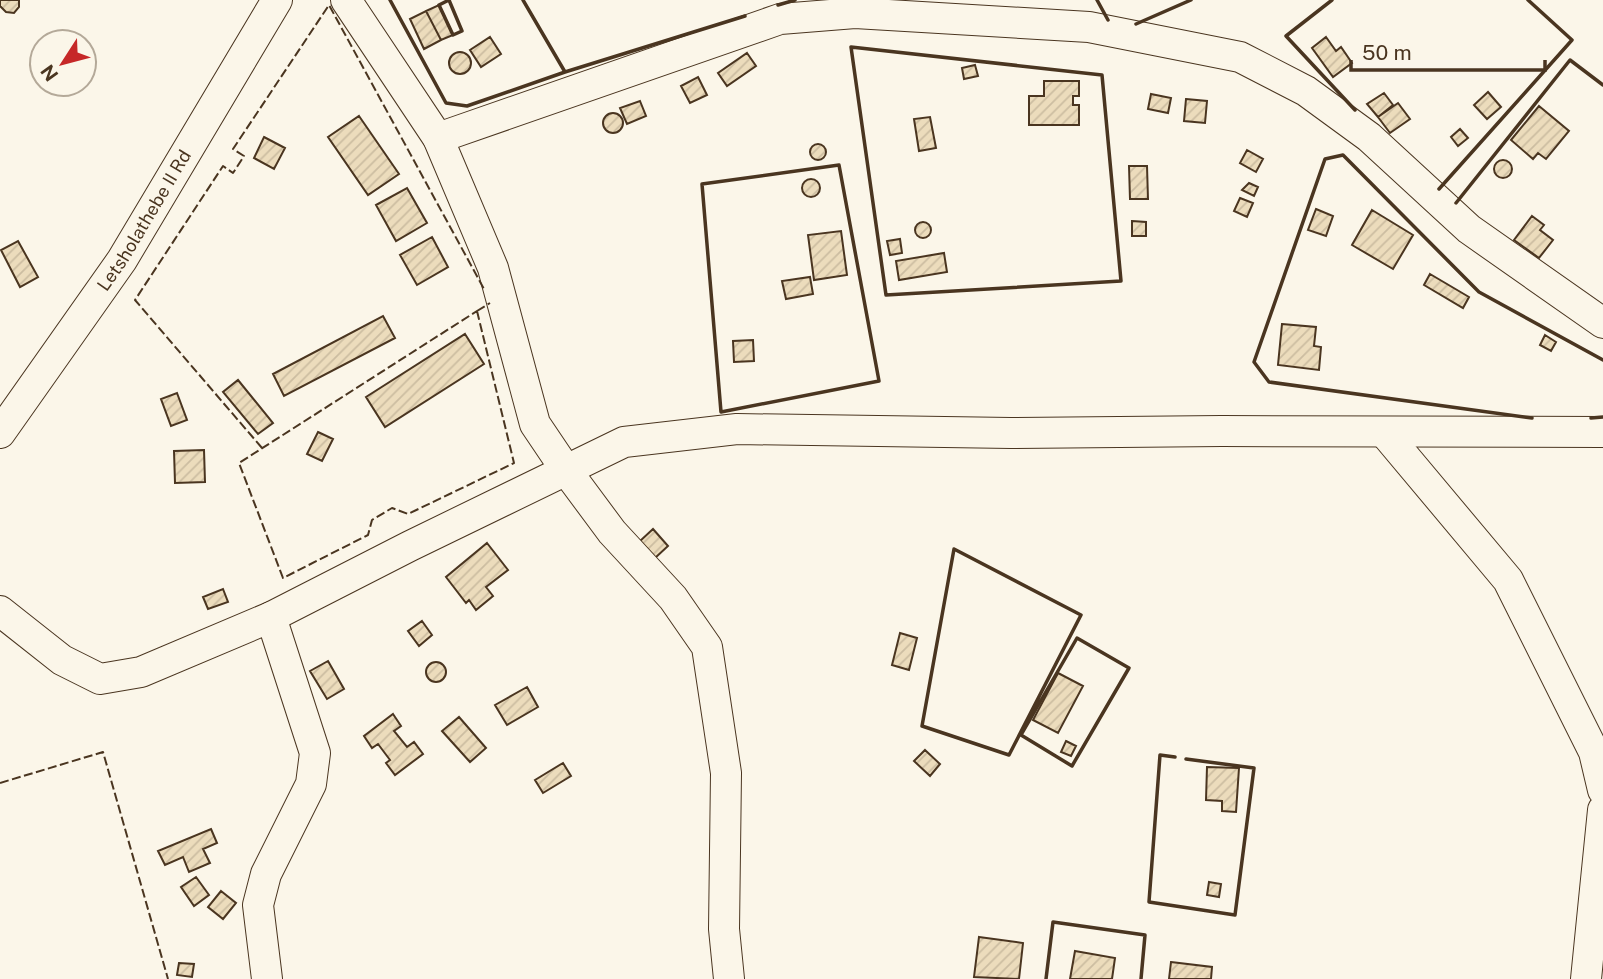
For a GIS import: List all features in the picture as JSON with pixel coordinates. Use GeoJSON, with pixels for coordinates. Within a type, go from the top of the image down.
{"type":"FeatureCollection","features":[{"type":"Feature","properties":{"kind":"street","name":"Letsholathebe II Rd"},"geometry":{"type":"LineString","coordinates":[[0,433],[122,260],[277,0]]}},
{"type":"Feature","properties":{"kind":"street"},"geometry":{"type":"LineString","coordinates":[[346,0],[438,138],[493,268],[535,424],[612,532],[673,598],[707,647],[726,773],[724,929],[729,979]]}},
{"type":"Feature","properties":{"kind":"street"},"geometry":{"type":"LineString","coordinates":[[438,138],[780,19],[855,13],[1089,27],[1240,57],[1306,91],[1369,137],[1469,229],[1603,323]]}},
{"type":"Feature","properties":{"kind":"street"},"geometry":{"type":"LineString","coordinates":[[0,611],[62,660],[100,679],[141,672],[271,617],[624,442],[737,429],[1011,433],[1222,430],[1603,432]]}},
{"type":"Feature","properties":{"kind":"street"},"geometry":{"type":"LineString","coordinates":[[1384,432],[1508,580],[1594,752],[1603,790]]}},
{"type":"Feature","properties":{"kind":"street"},"geometry":{"type":"LineString","coordinates":[[267,979],[258,905],[266,874],[312,784],[314,753],[271,617]]}},
{"type":"Feature","properties":{"kind":"street"},"geometry":{"type":"LineString","coordinates":[[1586,979],[1603,810]]}},
{"type":"Feature","properties":{"kind":"building"},"geometry":{"type":"Polygon","coordinates":[[[0,0],[19,0],[19,7],[14,13],[6,12],[0,6],[0,0]]]}},
{"type":"Feature","properties":{"kind":"building"},"geometry":{"type":"Polygon","coordinates":[[[439,5],[453,35],[441,40],[426,11],[439,5]]]}},
{"type":"Feature","properties":{"kind":"building"},"geometry":{"type":"Polygon","coordinates":[[[426,11],[441,40],[424,49],[410,19],[426,11]]]}},
{"type":"Feature","properties":{"kind":"building"},"geometry":{"type":"Polygon","coordinates":[[[490,37],[501,54],[481,67],[470,50],[490,37]]]}},
{"type":"Feature","properties":{"kind":"building"},"geometry":{"type":"Polygon","coordinates":[[[1326,37],[1336,51],[1341,47],[1352,63],[1333,77],[1312,48],[1326,37]]]}},
{"type":"Feature","properties":{"kind":"building"},"geometry":{"type":"Polygon","coordinates":[[[460,52],[468,55],[471,63],[468,71],[460,74],[452,71],[449,63],[452,55],[460,52]]]}},
{"type":"Feature","properties":{"kind":"building"},"geometry":{"type":"Polygon","coordinates":[[[747,53],[756,66],[727,86],[718,73],[747,53]]]}},
{"type":"Feature","properties":{"kind":"building"},"geometry":{"type":"Polygon","coordinates":[[[975,65],[978,76],[964,79],[962,68],[975,65]]]}},
{"type":"Feature","properties":{"kind":"building"},"geometry":{"type":"Polygon","coordinates":[[[698,77],[707,95],[690,103],[681,86],[698,77]]]}},
{"type":"Feature","properties":{"kind":"building"},"geometry":{"type":"Polygon","coordinates":[[[1044,81],[1079,81],[1079,96],[1073,96],[1073,105],[1079,105],[1079,125],[1029,125],[1029,96],[1044,96],[1044,81]]]}},
{"type":"Feature","properties":{"kind":"building"},"geometry":{"type":"Polygon","coordinates":[[[1488,92],[1501,107],[1487,119],[1474,105],[1488,92]]]}},
{"type":"Feature","properties":{"kind":"building"},"geometry":{"type":"Polygon","coordinates":[[[1384,93],[1393,105],[1378,117],[1367,104],[1384,93]]]}},
{"type":"Feature","properties":{"kind":"building"},"geometry":{"type":"Polygon","coordinates":[[[1151,94],[1171,98],[1168,113],[1148,109],[1151,94]]]}},
{"type":"Feature","properties":{"kind":"building"},"geometry":{"type":"Polygon","coordinates":[[[1186,99],[1207,101],[1205,123],[1184,121],[1186,99]]]}},
{"type":"Feature","properties":{"kind":"building"},"geometry":{"type":"Polygon","coordinates":[[[640,101],[646,116],[627,124],[620,108],[640,101]]]}},
{"type":"Feature","properties":{"kind":"building"},"geometry":{"type":"Polygon","coordinates":[[[1398,103],[1410,119],[1390,133],[1378,117],[1398,103]]]}},
{"type":"Feature","properties":{"kind":"building"},"geometry":{"type":"Polygon","coordinates":[[[1539,106],[1569,131],[1546,159],[1538,153],[1533,159],[1511,140],[1539,106]]]}},
{"type":"Feature","properties":{"kind":"building"},"geometry":{"type":"Polygon","coordinates":[[[613,113],[620,116],[623,123],[620,130],[613,133],[606,130],[603,123],[606,116],[613,113]]]}},
{"type":"Feature","properties":{"kind":"building"},"geometry":{"type":"Polygon","coordinates":[[[359,116],[399,174],[368,195],[328,137],[359,116]]]}},
{"type":"Feature","properties":{"kind":"building"},"geometry":{"type":"Polygon","coordinates":[[[930,117],[936,148],[919,151],[914,119],[930,117]]]}},
{"type":"Feature","properties":{"kind":"building"},"geometry":{"type":"Polygon","coordinates":[[[1460,129],[1468,138],[1458,146],[1451,137],[1460,129]]]}},
{"type":"Feature","properties":{"kind":"building"},"geometry":{"type":"Polygon","coordinates":[[[264,137],[285,148],[274,169],[254,158],[264,137]]]}},
{"type":"Feature","properties":{"kind":"building"},"geometry":{"type":"Polygon","coordinates":[[[818,144],[824,146],[824,158],[818,160],[812,158],[810,152],[812,146],[818,144]]]}},
{"type":"Feature","properties":{"kind":"building"},"geometry":{"type":"Polygon","coordinates":[[[1247,150],[1263,159],[1256,172],[1240,163],[1247,150]]]}},
{"type":"Feature","properties":{"kind":"building"},"geometry":{"type":"Polygon","coordinates":[[[1499,160],[1507,160],[1512,169],[1510,176],[1499,178],[1494,173],[1494,165],[1499,160]]]}},
{"type":"Feature","properties":{"kind":"building"},"geometry":{"type":"Polygon","coordinates":[[[1129,166],[1147,166],[1148,199],[1130,199],[1129,166]]]}},
{"type":"Feature","properties":{"kind":"building"},"geometry":{"type":"Polygon","coordinates":[[[811,179],[817,182],[820,188],[817,194],[811,197],[805,194],[802,188],[805,182],[811,179]]]}},
{"type":"Feature","properties":{"kind":"building"},"geometry":{"type":"Polygon","coordinates":[[[1249,183],[1258,187],[1254,196],[1242,190],[1249,183]]]}},
{"type":"Feature","properties":{"kind":"building"},"geometry":{"type":"Polygon","coordinates":[[[407,188],[427,223],[396,241],[376,205],[407,188]]]}},
{"type":"Feature","properties":{"kind":"building"},"geometry":{"type":"Polygon","coordinates":[[[1240,198],[1253,203],[1247,217],[1234,211],[1240,198]]]}},
{"type":"Feature","properties":{"kind":"building"},"geometry":{"type":"Polygon","coordinates":[[[1316,209],[1333,216],[1326,236],[1308,230],[1316,209]]]}},
{"type":"Feature","properties":{"kind":"building"},"geometry":{"type":"Polygon","coordinates":[[[1372,210],[1413,235],[1393,269],[1352,245],[1372,210]]]}},
{"type":"Feature","properties":{"kind":"building"},"geometry":{"type":"Polygon","coordinates":[[[1532,216],[1544,225],[1540,230],[1553,240],[1539,258],[1514,240],[1532,216]]]}},
{"type":"Feature","properties":{"kind":"building"},"geometry":{"type":"Polygon","coordinates":[[[1132,221],[1146,222],[1146,236],[1132,236],[1132,221]]]}},
{"type":"Feature","properties":{"kind":"building"},"geometry":{"type":"Polygon","coordinates":[[[923,222],[931,230],[923,238],[915,230],[923,222]]]}},
{"type":"Feature","properties":{"kind":"building"},"geometry":{"type":"Polygon","coordinates":[[[841,231],[847,275],[814,280],[808,235],[841,231]]]}},
{"type":"Feature","properties":{"kind":"building"},"geometry":{"type":"Polygon","coordinates":[[[432,237],[448,267],[417,285],[400,255],[432,237]]]}},
{"type":"Feature","properties":{"kind":"building"},"geometry":{"type":"Polygon","coordinates":[[[900,239],[902,253],[890,255],[887,241],[900,239]]]}},
{"type":"Feature","properties":{"kind":"building"},"geometry":{"type":"Polygon","coordinates":[[[18,241],[38,277],[20,287],[1,250],[18,241]]]}},
{"type":"Feature","properties":{"kind":"building"},"geometry":{"type":"Polygon","coordinates":[[[944,253],[947,272],[899,280],[896,261],[944,253]]]}},
{"type":"Feature","properties":{"kind":"building"},"geometry":{"type":"Polygon","coordinates":[[[1430,274],[1469,297],[1463,308],[1424,285],[1430,274]]]}},
{"type":"Feature","properties":{"kind":"building"},"geometry":{"type":"Polygon","coordinates":[[[810,277],[813,294],[786,299],[782,281],[810,277]]]}},
{"type":"Feature","properties":{"kind":"building"},"geometry":{"type":"Polygon","coordinates":[[[383,316],[395,338],[284,396],[273,374],[383,316]]]}},
{"type":"Feature","properties":{"kind":"building"},"geometry":{"type":"Polygon","coordinates":[[[1282,324],[1316,327],[1314,346],[1321,347],[1319,370],[1278,365],[1282,324]]]}},
{"type":"Feature","properties":{"kind":"building"},"geometry":{"type":"Polygon","coordinates":[[[465,334],[484,364],[385,427],[366,397],[465,334]]]}},
{"type":"Feature","properties":{"kind":"building"},"geometry":{"type":"Polygon","coordinates":[[[1545,335],[1556,342],[1551,351],[1540,345],[1545,335]]]}},
{"type":"Feature","properties":{"kind":"building"},"geometry":{"type":"Polygon","coordinates":[[[753,340],[754,361],[734,362],[733,341],[753,340]]]}},
{"type":"Feature","properties":{"kind":"building"},"geometry":{"type":"Polygon","coordinates":[[[238,380],[273,423],[258,434],[223,392],[238,380]]]}},
{"type":"Feature","properties":{"kind":"building"},"geometry":{"type":"Polygon","coordinates":[[[177,393],[187,420],[171,426],[161,399],[177,393]]]}},
{"type":"Feature","properties":{"kind":"building"},"geometry":{"type":"Polygon","coordinates":[[[318,432],[333,439],[322,461],[307,454],[318,432]]]}},
{"type":"Feature","properties":{"kind":"building"},"geometry":{"type":"Polygon","coordinates":[[[204,450],[205,482],[175,483],[174,451],[204,450]]]}},
{"type":"Feature","properties":{"kind":"building"},"geometry":{"type":"Polygon","coordinates":[[[653,529],[668,546],[655,558],[640,541],[653,529]]]}},
{"type":"Feature","properties":{"kind":"building"},"geometry":{"type":"Polygon","coordinates":[[[487,543],[508,570],[486,587],[493,596],[476,610],[469,600],[466,603],[446,577],[487,543]]]}},
{"type":"Feature","properties":{"kind":"building"},"geometry":{"type":"Polygon","coordinates":[[[223,589],[228,602],[208,609],[203,597],[223,589]]]}},
{"type":"Feature","properties":{"kind":"building"},"geometry":{"type":"Polygon","coordinates":[[[422,621],[432,635],[419,646],[408,631],[422,621]]]}},
{"type":"Feature","properties":{"kind":"building"},"geometry":{"type":"Polygon","coordinates":[[[900,633],[917,638],[909,670],[892,665],[900,633]]]}},
{"type":"Feature","properties":{"kind":"building"},"geometry":{"type":"Polygon","coordinates":[[[328,661],[344,689],[327,699],[310,671],[328,661]]]}},
{"type":"Feature","properties":{"kind":"building"},"geometry":{"type":"Polygon","coordinates":[[[432,662],[440,662],[446,672],[440,682],[432,682],[426,676],[426,668],[432,662]]]}},
{"type":"Feature","properties":{"kind":"building"},"geometry":{"type":"Polygon","coordinates":[[[1058,673],[1083,686],[1058,733],[1033,720],[1058,673]]]}},
{"type":"Feature","properties":{"kind":"building"},"geometry":{"type":"Polygon","coordinates":[[[527,687],[538,707],[507,725],[495,705],[527,687]]]}},
{"type":"Feature","properties":{"kind":"building"},"geometry":{"type":"Polygon","coordinates":[[[393,714],[401,726],[394,731],[407,747],[414,742],[423,754],[395,775],[386,763],[390,760],[378,744],[372,748],[364,736],[393,714]]]}},
{"type":"Feature","properties":{"kind":"building"},"geometry":{"type":"Polygon","coordinates":[[[459,717],[486,748],[470,762],[442,731],[459,717]]]}},
{"type":"Feature","properties":{"kind":"building"},"geometry":{"type":"Polygon","coordinates":[[[1066,741],[1076,746],[1071,756],[1061,752],[1066,741]]]}},
{"type":"Feature","properties":{"kind":"building"},"geometry":{"type":"Polygon","coordinates":[[[925,750],[940,764],[930,776],[914,761],[925,750]]]}},
{"type":"Feature","properties":{"kind":"building"},"geometry":{"type":"Polygon","coordinates":[[[563,763],[571,776],[543,793],[535,780],[563,763]]]}},
{"type":"Feature","properties":{"kind":"building"},"geometry":{"type":"Polygon","coordinates":[[[1207,767],[1239,768],[1236,812],[1222,811],[1222,801],[1206,800],[1207,767]]]}},
{"type":"Feature","properties":{"kind":"building"},"geometry":{"type":"Polygon","coordinates":[[[211,829],[217,843],[203,849],[210,863],[189,872],[183,857],[165,865],[158,851],[211,829]]]}},
{"type":"Feature","properties":{"kind":"building"},"geometry":{"type":"Polygon","coordinates":[[[196,877],[209,895],[194,906],[181,887],[196,877]]]}},
{"type":"Feature","properties":{"kind":"building"},"geometry":{"type":"Polygon","coordinates":[[[1209,882],[1221,884],[1219,897],[1207,895],[1209,882]]]}},
{"type":"Feature","properties":{"kind":"building"},"geometry":{"type":"Polygon","coordinates":[[[221,891],[236,903],[223,919],[208,907],[221,891]]]}},
{"type":"Feature","properties":{"kind":"building"},"geometry":{"type":"Polygon","coordinates":[[[979,937],[1023,943],[1019,979],[974,977],[979,937]]]}},
{"type":"Feature","properties":{"kind":"building"},"geometry":{"type":"Polygon","coordinates":[[[1075,951],[1115,958],[1112,979],[1070,979],[1075,951]]]}},
{"type":"Feature","properties":{"kind":"building"},"geometry":{"type":"Polygon","coordinates":[[[1171,962],[1212,967],[1211,979],[1169,979],[1171,962]]]}},
{"type":"Feature","properties":{"kind":"building"},"geometry":{"type":"Polygon","coordinates":[[[179,963],[194,964],[192,977],[177,975],[179,963]]]}},
{"type":"Feature","properties":{"kind":"fence"},"geometry":{"type":"LineString","coordinates":[[262,448],[135,300],[223,166],[233,173],[244,156],[233,149],[329,5],[484,289]]}},
{"type":"Feature","properties":{"kind":"fence"},"geometry":{"type":"LineString","coordinates":[[477,311],[490,303]]}},
{"type":"Feature","properties":{"kind":"fence"},"geometry":{"type":"LineString","coordinates":[[477,311],[514,463],[408,514],[392,508],[372,520],[368,535],[283,578],[239,463],[477,311]]}},
{"type":"Feature","properties":{"kind":"fence"},"geometry":{"type":"LineString","coordinates":[[0,783],[103,752],[168,979]]}},
{"type":"Feature","properties":{"kind":"wall"},"geometry":{"type":"LineString","coordinates":[[390,0],[446,103],[467,106],[565,72],[523,0]]}},
{"type":"Feature","properties":{"kind":"wall"},"geometry":{"type":"LineString","coordinates":[[449,0],[462,31],[453,35],[439,5],[449,0]]}},
{"type":"Feature","properties":{"kind":"wall"},"geometry":{"type":"LineString","coordinates":[[778,5],[795,0]]}},
{"type":"Feature","properties":{"kind":"wall"},"geometry":{"type":"LineString","coordinates":[[1097,0],[1108,20]]}},
{"type":"Feature","properties":{"kind":"wall"},"geometry":{"type":"LineString","coordinates":[[1136,24],[1191,0]]}},
{"type":"Feature","properties":{"kind":"wall"},"geometry":{"type":"LineString","coordinates":[[1332,0],[1286,36],[1355,110]]}},
{"type":"Feature","properties":{"kind":"wall"},"geometry":{"type":"LineString","coordinates":[[1439,189],[1572,40],[1528,0]]}},
{"type":"Feature","properties":{"kind":"wall"},"geometry":{"type":"LineString","coordinates":[[565,72],[745,16]]}},
{"type":"Feature","properties":{"kind":"wall"},"geometry":{"type":"LineString","coordinates":[[851,47],[1102,75],[1121,281],[886,295],[851,47]]}},
{"type":"Feature","properties":{"kind":"wall"},"geometry":{"type":"LineString","coordinates":[[1456,203],[1570,60],[1603,85]]}},
{"type":"Feature","properties":{"kind":"wall"},"geometry":{"type":"LineString","coordinates":[[1532,418],[1269,382],[1254,362],[1325,159],[1343,155],[1479,292],[1603,360]]}},
{"type":"Feature","properties":{"kind":"wall"},"geometry":{"type":"LineString","coordinates":[[839,165],[879,381],[721,412],[702,184],[839,165]]}},
{"type":"Feature","properties":{"kind":"wall"},"geometry":{"type":"LineString","coordinates":[[1591,418],[1603,417]]}},
{"type":"Feature","properties":{"kind":"wall"},"geometry":{"type":"LineString","coordinates":[[954,549],[1081,615],[1009,755],[922,726],[954,549]]}},
{"type":"Feature","properties":{"kind":"wall"},"geometry":{"type":"LineString","coordinates":[[1077,638],[1129,668],[1072,766],[1021,735],[1077,638]]}},
{"type":"Feature","properties":{"kind":"wall"},"geometry":{"type":"LineString","coordinates":[[1175,757],[1160,755],[1149,902],[1235,915],[1254,768],[1186,759]]}},
{"type":"Feature","properties":{"kind":"wall"},"geometry":{"type":"LineString","coordinates":[[1046,979],[1053,922],[1145,935],[1141,979]]}}]}
